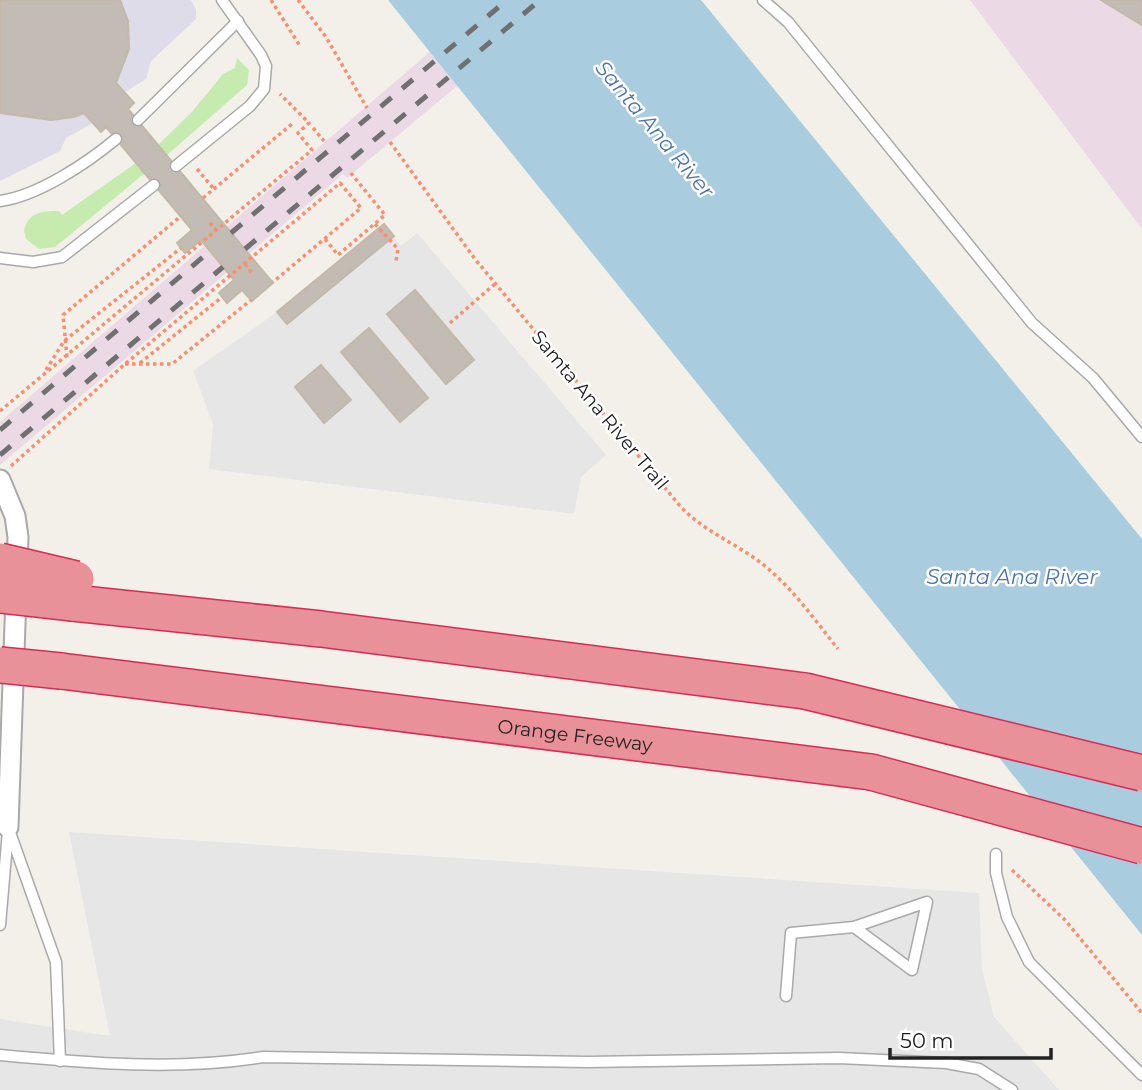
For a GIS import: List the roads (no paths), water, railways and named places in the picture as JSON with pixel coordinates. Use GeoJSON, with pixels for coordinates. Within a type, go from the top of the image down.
{"type":"FeatureCollection","features":[{"type":"Feature","properties":{"kind":"highway"},"geometry":{"type":"LineString","coordinates":[[0,561],[74,591]]}},
{"type":"Feature","properties":{"kind":"highway"},"geometry":{"type":"LineString","coordinates":[[0,595],[74,591],[321,629],[805,691],[855,700],[1142,773]]}},
{"type":"Feature","properties":{"kind":"highway","name":"Orange Freeway"},"geometry":{"type":"LineString","coordinates":[[0,664],[871,772],[1142,846]]}},
{"type":"Feature","properties":{"kind":"street"},"geometry":{"type":"LineString","coordinates":[[5,474],[18,537],[8,827]]}},
{"type":"Feature","properties":{"kind":"lane"},"geometry":{"type":"LineString","coordinates":[[176,166],[250,106],[264,89],[266,66],[239,21],[222,0]]}},
{"type":"Feature","properties":{"kind":"lane"},"geometry":{"type":"LineString","coordinates":[[763,0],[788,22],[1032,323],[1093,378],[1142,437]]}},
{"type":"Feature","properties":{"kind":"lane"},"geometry":{"type":"LineString","coordinates":[[138,120],[239,21]]}},
{"type":"Feature","properties":{"kind":"lane"},"geometry":{"type":"LineString","coordinates":[[0,201],[15,198],[73,170],[116,139]]}},
{"type":"Feature","properties":{"kind":"lane"},"geometry":{"type":"LineString","coordinates":[[0,258],[33,262],[62,257],[154,185]]}},
{"type":"Feature","properties":{"kind":"lane"},"geometry":{"type":"LineString","coordinates":[[0,925],[8,827]]}},
{"type":"Feature","properties":{"kind":"lane"},"geometry":{"type":"LineString","coordinates":[[8,827],[56,962],[60,1060]]}},
{"type":"Feature","properties":{"kind":"lane"},"geometry":{"type":"LineString","coordinates":[[996,854],[996,873],[1007,917],[1029,962],[1142,1075]]}},
{"type":"Feature","properties":{"kind":"lane"},"geometry":{"type":"LineString","coordinates":[[786,996],[791,933],[854,928],[927,902],[912,970],[854,928]]}},
{"type":"Feature","properties":{"kind":"lane"},"geometry":{"type":"LineString","coordinates":[[0,1055],[94,1064],[221,1063],[264,1057],[602,1062],[817,1058],[946,1063],[979,1069],[1012,1090]]}},
{"type":"Feature","properties":{"kind":"water","name":"Santa Ana River"},"geometry":{"type":"Polygon","coordinates":[[[388,0],[701,0],[1142,539],[1142,935],[388,0]]]}},
{"type":"Feature","properties":{"kind":"railway"},"geometry":{"type":"LineString","coordinates":[[231,233],[507,0]]}},
{"type":"Feature","properties":{"kind":"railway"},"geometry":{"type":"LineString","coordinates":[[245,249],[540,0]]}},
{"type":"Feature","properties":{"kind":"railway"},"geometry":{"type":"LineString","coordinates":[[0,430],[210,251]]}},
{"type":"Feature","properties":{"kind":"railway"},"geometry":{"type":"LineString","coordinates":[[0,455],[223,267]]}}]}
